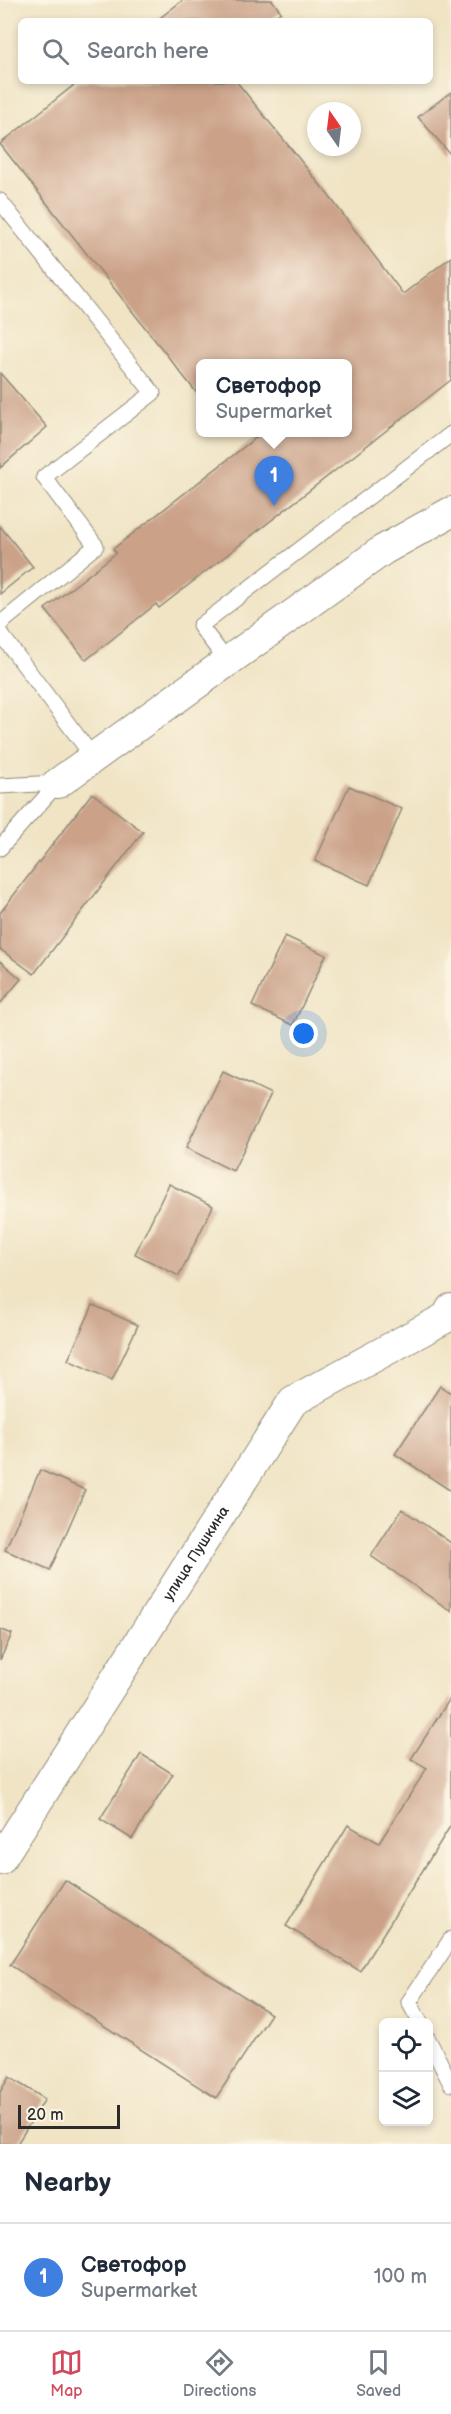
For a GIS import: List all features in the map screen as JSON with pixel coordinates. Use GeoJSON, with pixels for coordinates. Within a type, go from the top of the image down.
{"type":"FeatureCollection","features":[{"type":"Feature","properties":{"kind":"street"},"geometry":{"type":"LineString","coordinates":[[58,783],[383,550],[451,512]]}},
{"type":"Feature","properties":{"kind":"street","name":"улица Пушкина"},"geometry":{"type":"LineString","coordinates":[[0,1860],[293,1401],[447,1317],[451,1309]]}},
{"type":"Feature","properties":{"kind":"lane"},"geometry":{"type":"LineString","coordinates":[[0,201],[153,393],[44,477],[96,546],[0,624]]}},
{"type":"Feature","properties":{"kind":"lane"},"geometry":{"type":"LineString","coordinates":[[227,661],[200,626],[451,434]]}},
{"type":"Feature","properties":{"kind":"lane"},"geometry":{"type":"LineString","coordinates":[[0,633],[93,757]]}},
{"type":"Feature","properties":{"kind":"lane"},"geometry":{"type":"LineString","coordinates":[[0,786],[58,783]]}},
{"type":"Feature","properties":{"kind":"lane"},"geometry":{"type":"LineString","coordinates":[[0,848],[58,783]]}},
{"type":"Feature","properties":{"kind":"lane"},"geometry":{"type":"LineString","coordinates":[[418,2018],[409,2002],[451,1939]]}},
{"type":"Feature","properties":{"kind":"lane"},"geometry":{"type":"LineString","coordinates":[[433,2047],[451,2084]]}},
{"type":"Feature","properties":{"kind":"building"},"geometry":{"type":"Polygon","coordinates":[[[183,0],[272,0],[281,12],[273,18],[160,18],[183,0]]]}},
{"type":"Feature","properties":{"kind":"building"},"geometry":{"type":"Polygon","coordinates":[[[75,84],[238,84],[326,192],[403,294],[451,257],[451,380],[159,608],[156,604],[86,660],[45,609],[116,553],[113,549],[257,437],[352,437],[352,359],[196,359],[196,392],[0,144],[75,84]]]}},
{"type":"Feature","properties":{"kind":"building"},"geometry":{"type":"Polygon","coordinates":[[[451,92],[451,155],[418,117],[451,92]]]}},
{"type":"Feature","properties":{"kind":"building"},"geometry":{"type":"Polygon","coordinates":[[[0,373],[47,427],[0,468],[0,373]]]}},
{"type":"Feature","properties":{"kind":"building"},"geometry":{"type":"Polygon","coordinates":[[[0,526],[33,567],[0,594],[0,526]]]}},
{"type":"Feature","properties":{"kind":"building"},"geometry":{"type":"Polygon","coordinates":[[[349,786],[402,809],[369,885],[315,861],[349,786]]]}},
{"type":"Feature","properties":{"kind":"building"},"geometry":{"type":"Polygon","coordinates":[[[92,793],[143,832],[34,974],[0,949],[0,913],[92,793]]]}},
{"type":"Feature","properties":{"kind":"building"},"geometry":{"type":"Polygon","coordinates":[[[285,936],[326,955],[293,1025],[252,1006],[285,936]]]}},
{"type":"Feature","properties":{"kind":"building"},"geometry":{"type":"Polygon","coordinates":[[[0,961],[21,979],[0,1004],[0,961]]]}},
{"type":"Feature","properties":{"kind":"building"},"geometry":{"type":"Polygon","coordinates":[[[223,1071],[271,1094],[233,1171],[186,1148],[223,1071]]]}},
{"type":"Feature","properties":{"kind":"building"},"geometry":{"type":"Polygon","coordinates":[[[169,1184],[213,1206],[179,1276],[135,1254],[169,1184]]]}},
{"type":"Feature","properties":{"kind":"building"},"geometry":{"type":"Polygon","coordinates":[[[93,1305],[138,1325],[112,1380],[68,1360],[93,1305]]]}},
{"type":"Feature","properties":{"kind":"building"},"geometry":{"type":"Polygon","coordinates":[[[440,1386],[451,1393],[451,1491],[395,1454],[440,1386]]]}},
{"type":"Feature","properties":{"kind":"building"},"geometry":{"type":"Polygon","coordinates":[[[40,1470],[85,1490],[50,1570],[5,1550],[40,1470]]]}},
{"type":"Feature","properties":{"kind":"building"},"geometry":{"type":"Polygon","coordinates":[[[402,1509],[451,1543],[451,1611],[371,1556],[402,1509]]]}},
{"type":"Feature","properties":{"kind":"building"},"geometry":{"type":"Polygon","coordinates":[[[0,1629],[12,1634],[0,1660],[0,1629]]]}},
{"type":"Feature","properties":{"kind":"building"},"geometry":{"type":"Polygon","coordinates":[[[451,1697],[451,1825],[360,1971],[286,1926],[348,1825],[379,1843],[427,1768],[411,1759],[451,1697]]]}},
{"type":"Feature","properties":{"kind":"building"},"geometry":{"type":"Polygon","coordinates":[[[141,1754],[173,1774],[132,1839],[100,1819],[141,1754]]]}},
{"type":"Feature","properties":{"kind":"building"},"geometry":{"type":"Polygon","coordinates":[[[65,1880],[271,2014],[216,2098],[10,1965],[65,1880]]]}},
{"type":"Feature","properties":{"kind":"building"},"geometry":{"type":"Polygon","coordinates":[[[9,2077],[45,2099],[17,2144],[0,2144],[0,2092],[9,2077]]]}},
{"type":"Feature","properties":{"kind":"place","name":"Светофор"},"geometry":{"type":"Point","coordinates":[274,506]}}]}
